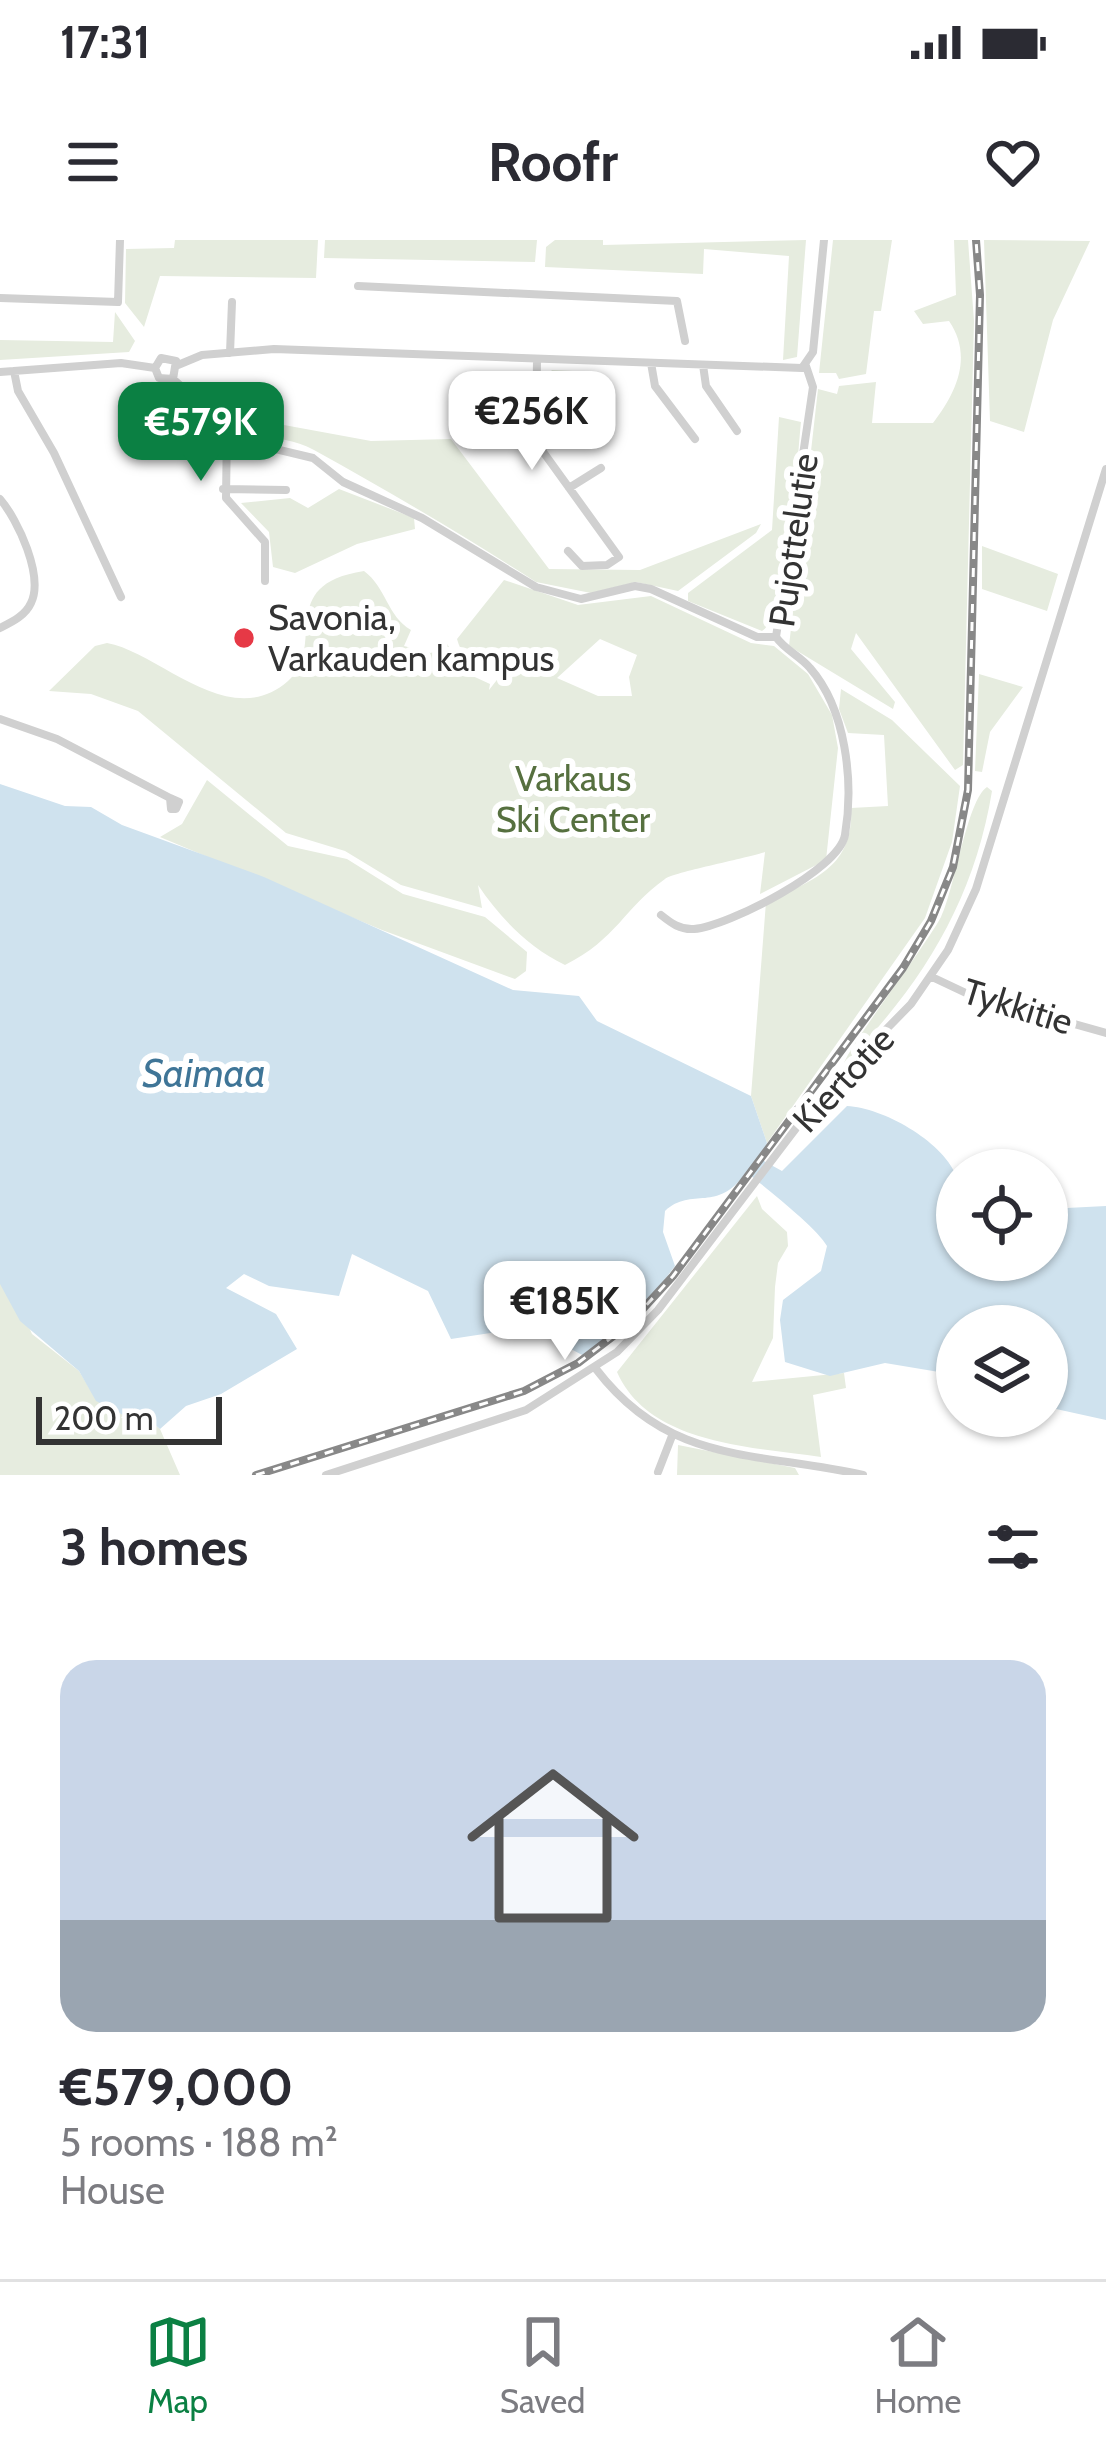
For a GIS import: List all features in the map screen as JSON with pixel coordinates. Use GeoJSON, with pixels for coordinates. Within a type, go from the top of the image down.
{"type":"FeatureCollection","features":[{"type":"Feature","properties":{"kind":"street"},"geometry":{"type":"LineString","coordinates":[[0,298],[118,302],[121,240]]}},
{"type":"Feature","properties":{"kind":"street","name":"Pujottelutie"},"geometry":{"type":"LineString","coordinates":[[661,915],[676,927],[694,929],[738,912],[824,868],[845,836],[842,739],[835,710],[812,669],[776,638],[813,387],[806,366],[813,352],[824,240]]}},
{"type":"Feature","properties":{"kind":"street"},"geometry":{"type":"LineString","coordinates":[[358,286],[677,301],[685,341]]}},
{"type":"Feature","properties":{"kind":"street"},"geometry":{"type":"LineString","coordinates":[[230,353],[232,302]]}},
{"type":"Feature","properties":{"kind":"street"},"geometry":{"type":"LineString","coordinates":[[155,368],[165,357],[178,365],[274,349],[806,366]]}},
{"type":"Feature","properties":{"kind":"street"},"geometry":{"type":"LineString","coordinates":[[537,359],[534,436],[619,557],[607,565],[582,566],[568,551]]}},
{"type":"Feature","properties":{"kind":"street"},"geometry":{"type":"LineString","coordinates":[[0,372],[121,363],[155,368]]}},
{"type":"Feature","properties":{"kind":"street"},"geometry":{"type":"LineString","coordinates":[[651,363],[655,387],[695,440]]}},
{"type":"Feature","properties":{"kind":"street"},"geometry":{"type":"LineString","coordinates":[[173,379],[178,365]]}},
{"type":"Feature","properties":{"kind":"street"},"geometry":{"type":"LineString","coordinates":[[703,365],[706,386],[737,431]]}},
{"type":"Feature","properties":{"kind":"street"},"geometry":{"type":"LineString","coordinates":[[155,368],[162,380],[173,379],[228,430],[254,444],[313,458],[343,482],[422,518],[536,587],[581,599],[635,586],[651,589],[757,637],[776,638]]}},
{"type":"Feature","properties":{"kind":"street"},"geometry":{"type":"LineString","coordinates":[[14,370],[20,395],[54,453],[121,597]]}},
{"type":"Feature","properties":{"kind":"street"},"geometry":{"type":"LineString","coordinates":[[228,430],[223,488],[229,504],[266,542],[265,581]]}},
{"type":"Feature","properties":{"kind":"street"},"geometry":{"type":"LineString","coordinates":[[569,488],[601,468]]}},
{"type":"Feature","properties":{"kind":"street","name":"Kiertotie"},"geometry":{"type":"LineString","coordinates":[[326,1475],[526,1410],[596,1369],[658,1310],[819,1098],[890,1028],[932,977],[976,889],[1106,469]]}},
{"type":"Feature","properties":{"kind":"street"},"geometry":{"type":"LineString","coordinates":[[223,488],[286,490]]}},
{"type":"Feature","properties":{"kind":"street"},"geometry":{"type":"LineString","coordinates":[[0,499],[15,519],[34,580],[33,599],[17,618],[0,628]]}},
{"type":"Feature","properties":{"kind":"street"},"geometry":{"type":"LineString","coordinates":[[0,719],[57,739],[170,798]]}},
{"type":"Feature","properties":{"kind":"street","name":"Tykkitie"},"geometry":{"type":"LineString","coordinates":[[932,977],[968,994],[1106,1033]]}},
{"type":"Feature","properties":{"kind":"street"},"geometry":{"type":"LineString","coordinates":[[596,1369],[638,1416],[672,1436],[734,1455],[863,1475]]}},
{"type":"Feature","properties":{"kind":"street"},"geometry":{"type":"LineString","coordinates":[[658,1472],[672,1436]]}},
{"type":"Feature","properties":{"kind":"green space"},"geometry":{"type":"Polygon","coordinates":[[[175,240],[318,240],[316,278],[160,276],[144,327],[125,303],[126,249],[174,248],[175,240]]]}},
{"type":"Feature","properties":{"kind":"green space"},"geometry":{"type":"Polygon","coordinates":[[[325,240],[537,240],[535,262],[324,258],[325,240]]]}},
{"type":"Feature","properties":{"kind":"green space"},"geometry":{"type":"Polygon","coordinates":[[[555,240],[603,240],[603,245],[806,240],[797,357],[783,360],[789,256],[704,249],[703,274],[545,267],[546,247],[555,240]]]}},
{"type":"Feature","properties":{"kind":"green space"},"geometry":{"type":"Polygon","coordinates":[[[833,240],[892,240],[881,311],[874,311],[866,374],[839,379],[836,373],[819,373],[833,240]]]}},
{"type":"Feature","properties":{"kind":"green space"},"geometry":{"type":"Polygon","coordinates":[[[954,240],[968,240],[974,321],[963,765],[955,770],[856,633],[851,649],[895,702],[893,709],[789,646],[818,389],[837,394],[839,386],[876,382],[872,423],[933,423],[955,386],[960,347],[949,321],[923,324],[914,311],[956,295],[954,240]]]}},
{"type":"Feature","properties":{"kind":"green space"},"geometry":{"type":"Polygon","coordinates":[[[984,240],[1090,241],[1053,320],[1024,432],[990,421],[984,240]]]}},
{"type":"Feature","properties":{"kind":"green space"},"geometry":{"type":"Polygon","coordinates":[[[115,312],[135,341],[129,352],[0,360],[0,340],[113,342],[115,312]]]}},
{"type":"Feature","properties":{"kind":"green space"},"geometry":{"type":"Polygon","coordinates":[[[552,370],[594,372],[592,410],[542,410],[543,380],[552,370]]]}},
{"type":"Feature","properties":{"kind":"green space"},"geometry":{"type":"Polygon","coordinates":[[[230,415],[371,441],[451,439],[549,569],[640,570],[761,524],[756,533],[678,591],[636,582],[591,593],[536,582],[314,450],[248,431],[228,420],[230,415]]]}},
{"type":"Feature","properties":{"kind":"green space"},"geometry":{"type":"Polygon","coordinates":[[[779,417],[801,422],[785,568],[771,619],[762,631],[688,601],[688,593],[772,530],[779,417]]]}},
{"type":"Feature","properties":{"kind":"green space"},"geometry":{"type":"Polygon","coordinates":[[[339,489],[414,518],[415,529],[357,544],[295,573],[273,567],[269,532],[241,503],[290,498],[308,508],[339,489]]]}},
{"type":"Feature","properties":{"kind":"green space"},"geometry":{"type":"Polygon","coordinates":[[[982,546],[1058,574],[1047,611],[982,589],[982,546]]]}},
{"type":"Feature","properties":{"kind":"green space","name":"Varkaus Ski Center"},"geometry":{"type":"Polygon","coordinates":[[[364,571],[411,630],[404,646],[431,653],[446,642],[464,672],[490,684],[489,690],[507,667],[475,664],[457,639],[504,580],[578,605],[651,596],[751,643],[774,646],[808,674],[832,715],[838,748],[826,860],[760,894],[765,852],[671,876],[597,945],[565,965],[516,931],[478,885],[482,908],[401,885],[345,851],[286,833],[138,711],[91,694],[49,691],[95,646],[107,643],[219,694],[265,695],[288,681],[299,667],[311,603],[320,589],[337,578],[364,571]],[[600,639],[557,678],[598,696],[632,696],[629,677],[637,655],[600,639]]]}},
{"type":"Feature","properties":{"kind":"green space"},"geometry":{"type":"Polygon","coordinates":[[[979,674],[1023,687],[990,732],[982,772],[975,771],[979,674]]]}},
{"type":"Feature","properties":{"kind":"green space"},"geometry":{"type":"Polygon","coordinates":[[[841,689],[892,720],[960,786],[952,842],[925,918],[767,1143],[751,1096],[766,902],[815,878],[838,858],[846,844],[851,808],[888,806],[884,735],[848,733],[839,709],[841,689]]]}},
{"type":"Feature","properties":{"kind":"green space"},"geometry":{"type":"Polygon","coordinates":[[[207,780],[288,846],[347,859],[403,894],[485,917],[527,952],[526,971],[515,979],[382,930],[160,837],[182,824],[207,780]]]}},
{"type":"Feature","properties":{"kind":"green space"},"geometry":{"type":"Polygon","coordinates":[[[987,787],[992,791],[984,831],[941,939],[897,1003],[844,1064],[941,917],[973,809],[987,787]]]}},
{"type":"Feature","properties":{"kind":"green space"},"geometry":{"type":"Polygon","coordinates":[[[757,1196],[762,1209],[787,1232],[788,1246],[778,1263],[773,1338],[752,1382],[844,1373],[846,1388],[813,1395],[821,1457],[735,1445],[678,1428],[653,1415],[632,1396],[617,1372],[757,1196]]]}},
{"type":"Feature","properties":{"kind":"green space"},"geometry":{"type":"Polygon","coordinates":[[[0,1263],[32,1334],[79,1371],[97,1401],[130,1418],[144,1416],[160,1429],[180,1475],[0,1475],[0,1263]]]}},
{"type":"Feature","properties":{"kind":"green space"},"geometry":{"type":"Polygon","coordinates":[[[678,1445],[795,1468],[799,1475],[677,1475],[678,1445]]]}},
{"type":"Feature","properties":{"kind":"water","name":"Saimaa"},"geometry":{"type":"Polygon","coordinates":[[[0,784],[65,806],[91,807],[122,825],[264,877],[513,990],[579,996],[597,1021],[751,1096],[767,1143],[760,1159],[782,1171],[847,1106],[893,1119],[937,1149],[936,1281],[1068,1281],[1068,1208],[1106,1206],[1106,1420],[1068,1412],[1068,1305],[936,1305],[936,1372],[885,1363],[830,1376],[785,1362],[780,1320],[783,1300],[821,1271],[827,1246],[746,1172],[725,1192],[685,1200],[665,1211],[663,1232],[675,1266],[636,1317],[584,1356],[530,1327],[451,1339],[428,1291],[352,1254],[339,1296],[269,1286],[244,1274],[226,1288],[276,1314],[297,1349],[221,1394],[186,1406],[160,1429],[144,1416],[129,1418],[96,1401],[79,1371],[20,1321],[0,1284],[0,784]]]}},
{"type":"Feature","properties":{"kind":"railway"},"geometry":{"type":"LineString","coordinates":[[256,1475],[524,1391],[578,1363],[629,1324],[673,1276],[903,968],[931,921],[953,867],[968,790],[980,295],[976,240]]}},
{"type":"Feature","properties":{"kind":"place","name":"Savonia, Varkauden kampus"},"geometry":{"type":"Point","coordinates":[244,638]}}]}
